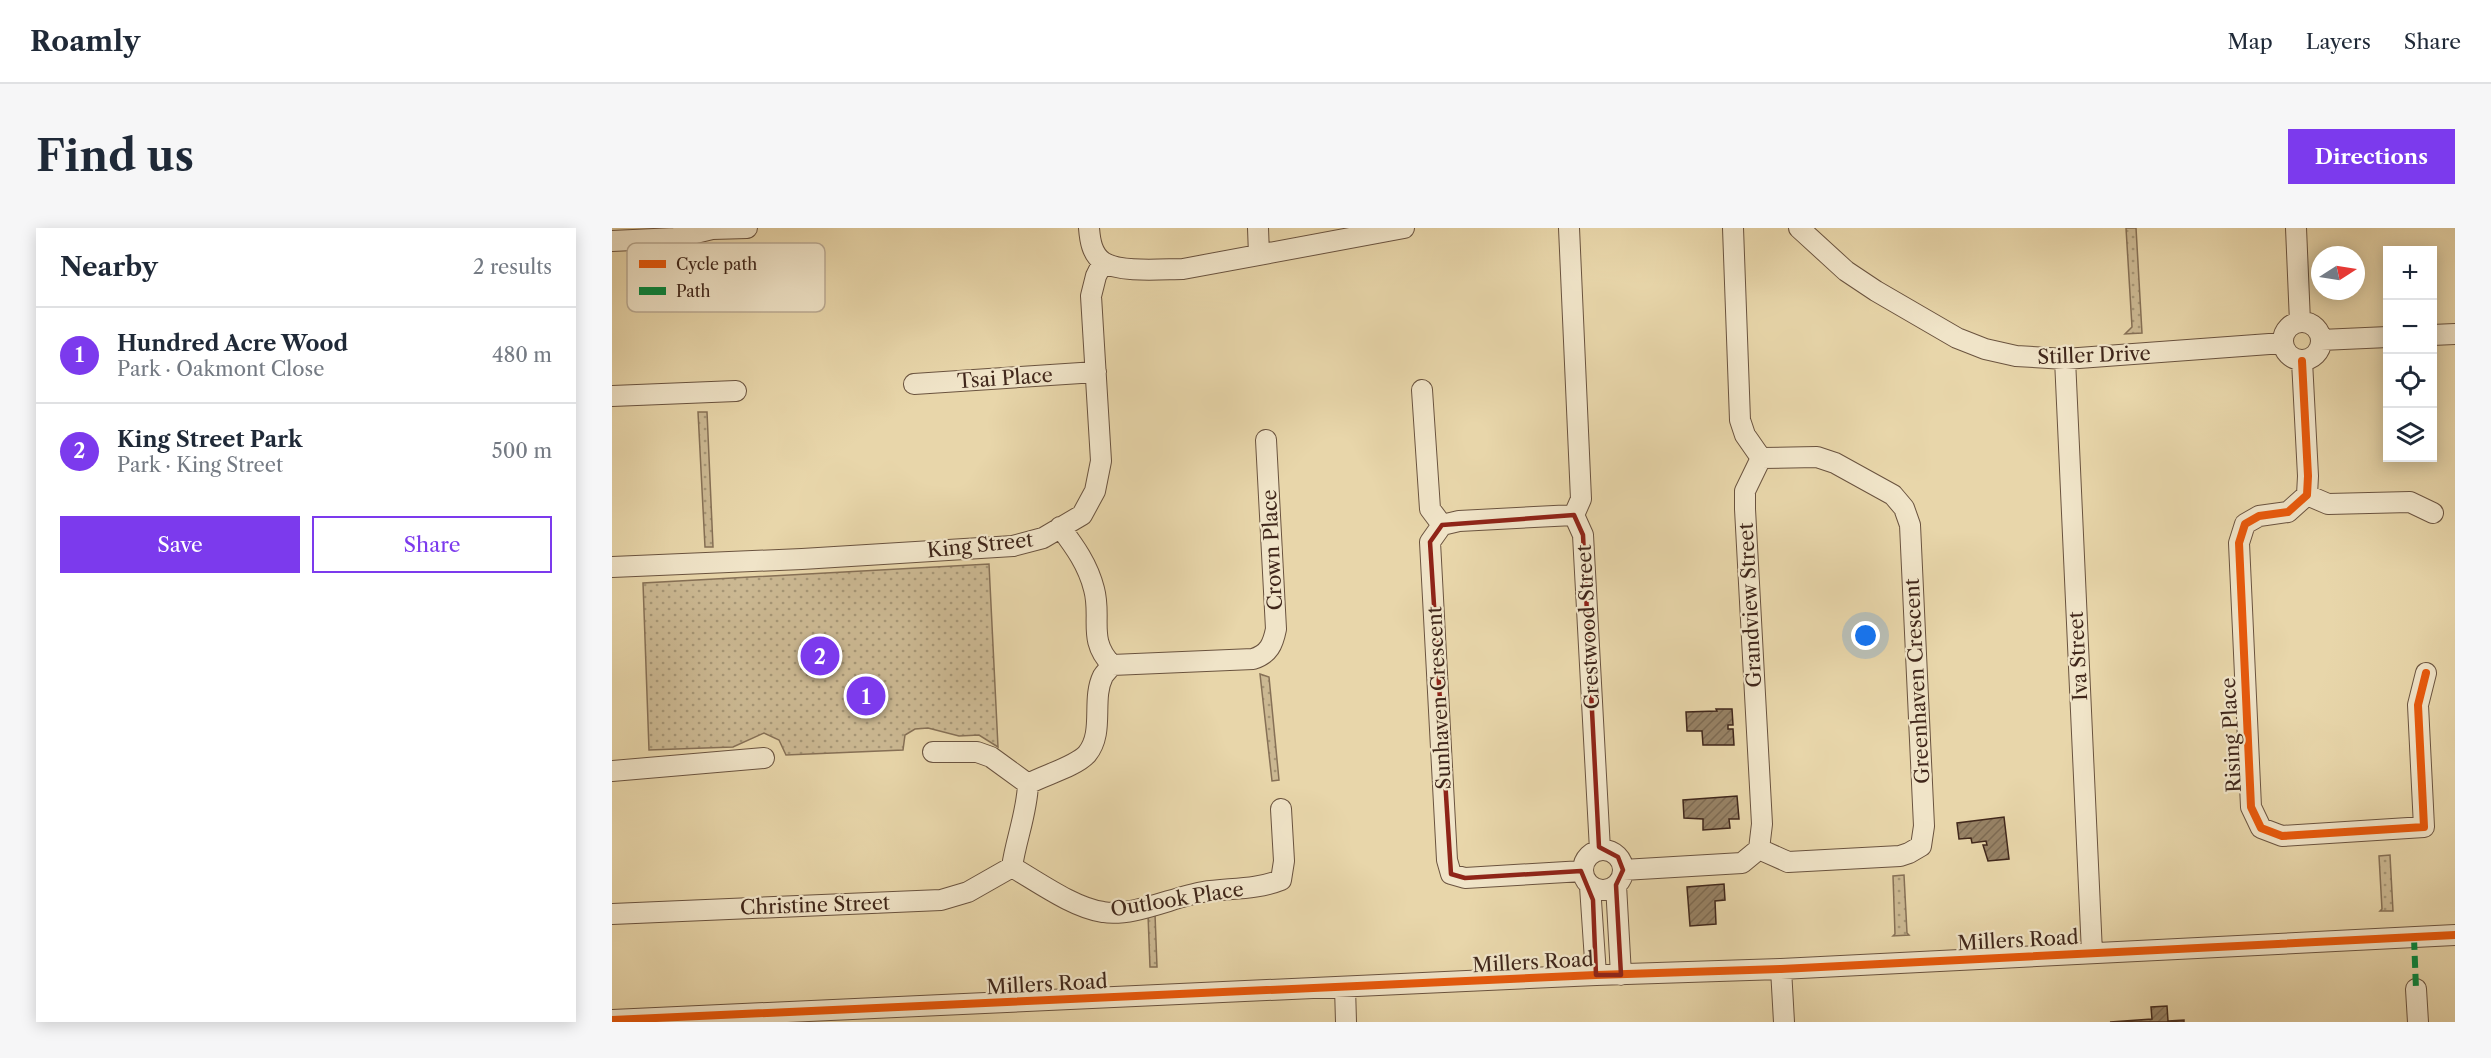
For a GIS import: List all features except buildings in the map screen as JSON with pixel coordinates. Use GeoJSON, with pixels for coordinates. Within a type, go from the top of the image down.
{"type":"FeatureCollection","features":[{"type":"Feature","properties":{"kind":"street"},"geometry":{"type":"LineString","coordinates":[[612,241],[675,238],[712,230],[747,228]]}},
{"type":"Feature","properties":{"kind":"street"},"geometry":{"type":"LineString","coordinates":[[1089,228],[1090,244],[1103,262],[1124,267],[1183,268],[1404,228]]}},
{"type":"Feature","properties":{"kind":"street"},"geometry":{"type":"LineString","coordinates":[[1258,228],[1259,255]]}},
{"type":"Feature","properties":{"kind":"street"},"geometry":{"type":"LineString","coordinates":[[1422,390],[1430,509],[1442,525],[1460,521],[1574,515],[1581,499],[1569,228]]}},
{"type":"Feature","properties":{"kind":"street"},"geometry":{"type":"LineString","coordinates":[[1734,228],[1740,420],[1745,435],[1761,458]]}},
{"type":"Feature","properties":{"kind":"street","name":"Stiller Drive"},"geometry":{"type":"LineString","coordinates":[[1799,228],[1845,271],[1958,338],[1985,349],[2016,356],[2065,359],[2283,343]]}},
{"type":"Feature","properties":{"kind":"street"},"geometry":{"type":"LineString","coordinates":[[2296,228],[2300,322]]}},
{"type":"Feature","properties":{"kind":"street","name":"King Street"},"geometry":{"type":"LineString","coordinates":[[612,567],[802,559],[1012,546],[1043,538],[1082,515],[1095,491],[1101,461],[1090,296],[1095,276],[1103,262]]}},
{"type":"Feature","properties":{"kind":"street"},"geometry":{"type":"LineString","coordinates":[[2300,322],[2314,327],[2321,340],[2316,354],[2302,361],[2289,356],[2283,343],[2288,329],[2300,322]]}},
{"type":"Feature","properties":{"kind":"street"},"geometry":{"type":"LineString","coordinates":[[2437,335],[2455,334]]}},
{"type":"Feature","properties":{"kind":"street"},"geometry":{"type":"LineString","coordinates":[[2321,340],[2383,337]]}},
{"type":"Feature","properties":{"kind":"street","name":"Iva Street"},"geometry":{"type":"LineString","coordinates":[[2065,359],[2092,953]]}},
{"type":"Feature","properties":{"kind":"street"},"geometry":{"type":"LineString","coordinates":[[2302,361],[2307,495],[2328,504],[2410,502],[2433,513]]}},
{"type":"Feature","properties":{"kind":"street","name":"Tsai Place"},"geometry":{"type":"LineString","coordinates":[[914,384],[1095,372]]}},
{"type":"Feature","properties":{"kind":"street"},"geometry":{"type":"LineString","coordinates":[[612,396],[736,391]]}},
{"type":"Feature","properties":{"kind":"street","name":"Crown Place"},"geometry":{"type":"LineString","coordinates":[[1112,665],[1253,659],[1263,656],[1273,645],[1276,629],[1266,440]]}},
{"type":"Feature","properties":{"kind":"street","name":"Greenhaven Crescent"},"geometry":{"type":"LineString","coordinates":[[1759,849],[1788,862],[1900,856],[1921,846],[1924,826],[1910,525],[1904,508],[1893,495],[1835,463],[1817,457],[1761,458]]}},
{"type":"Feature","properties":{"kind":"street","name":"Grandview Street"},"geometry":{"type":"LineString","coordinates":[[1759,849],[1762,824],[1745,491],[1761,458]]}},
{"type":"Feature","properties":{"kind":"street","name":"Rising Place"},"geometry":{"type":"LineString","coordinates":[[2307,495],[2288,512],[2259,516],[2245,524],[2239,543],[2251,807],[2261,828],[2282,836],[2424,827],[2418,705],[2426,673]]}},
{"type":"Feature","properties":{"kind":"street","name":"Crestwood Street"},"geometry":{"type":"LineString","coordinates":[[1574,515],[1583,535],[1600,850]]}},
{"type":"Feature","properties":{"kind":"street","name":"Sunhaven Crescent"},"geometry":{"type":"LineString","coordinates":[[1442,525],[1430,542],[1447,860],[1451,874],[1465,878],[1586,878]]}},
{"type":"Feature","properties":{"kind":"street"},"geometry":{"type":"LineString","coordinates":[[1029,784],[1086,754],[1096,736],[1098,696],[1103,676],[1112,665],[1101,655],[1095,593],[1089,571],[1060,527]]}},
{"type":"Feature","properties":{"kind":"street"},"geometry":{"type":"LineString","coordinates":[[933,752],[977,752],[991,757],[1029,784]]}},
{"type":"Feature","properties":{"kind":"street"},"geometry":{"type":"LineString","coordinates":[[612,771],[764,758]]}},
{"type":"Feature","properties":{"kind":"street"},"geometry":{"type":"LineString","coordinates":[[1012,867],[1016,843],[1027,807],[1029,784]]}},
{"type":"Feature","properties":{"kind":"street","name":"Outlook Place"},"geometry":{"type":"LineString","coordinates":[[1012,867],[1087,908],[1105,913],[1125,911],[1202,892],[1266,886],[1281,880],[1284,861],[1281,809]]}},
{"type":"Feature","properties":{"kind":"street"},"geometry":{"type":"LineString","coordinates":[[1586,878],[1603,890],[1619,877],[1742,863],[1759,849]]}},
{"type":"Feature","properties":{"kind":"street"},"geometry":{"type":"LineString","coordinates":[[1596,975],[1585,860],[1600,850],[1606,850],[1618,857],[1621,975]]}},
{"type":"Feature","properties":{"kind":"street","name":"Christine Street"},"geometry":{"type":"LineString","coordinates":[[612,914],[940,900],[968,892],[1012,867]]}},
{"type":"Feature","properties":{"kind":"street","name":"Millers Road"},"geometry":{"type":"LineString","coordinates":[[612,1020],[1596,975],[1781,969],[2455,935]]}},
{"type":"Feature","properties":{"kind":"street"},"geometry":{"type":"LineString","coordinates":[[1781,969],[1784,1022]]}},
{"type":"Feature","properties":{"kind":"street"},"geometry":{"type":"LineString","coordinates":[[1345,987],[1346,1022]]}},
{"type":"Feature","properties":{"kind":"street"},"geometry":{"type":"LineString","coordinates":[[2416,989],[2418,1022]]}},
{"type":"Feature","properties":{"kind":"highlighted area"},"geometry":{"type":"Polygon","coordinates":[[[1574,515],[1583,535],[1599,847],[1618,857],[1623,870],[1616,885],[1621,975],[1596,975],[1593,900],[1581,871],[1465,878],[1451,874],[1430,542],[1442,525],[1574,515]]]}},
{"type":"Feature","properties":{"kind":"shaded area"},"geometry":{"type":"Polygon","coordinates":[[[2126,228],[2136,228],[2142,333],[2125,334],[2132,327],[2126,228]]]}},
{"type":"Feature","properties":{"kind":"shaded area"},"geometry":{"type":"Polygon","coordinates":[[[698,412],[707,412],[713,547],[705,547],[698,412]]]}},
{"type":"Feature","properties":{"kind":"shaded area"},"geometry":{"type":"Polygon","coordinates":[[[989,564],[998,747],[979,735],[959,736],[928,728],[915,729],[905,735],[903,750],[786,755],[779,740],[764,733],[733,747],[649,750],[643,583],[989,564]]]}},
{"type":"Feature","properties":{"kind":"shaded area"},"geometry":{"type":"Polygon","coordinates":[[[1260,674],[1269,677],[1279,780],[1272,781],[1260,674]]]}},
{"type":"Feature","properties":{"kind":"shaded area"},"geometry":{"type":"Polygon","coordinates":[[[2390,855],[2393,911],[2380,911],[2382,909],[2379,856],[2390,855]]]}},
{"type":"Feature","properties":{"kind":"shaded area"},"geometry":{"type":"Polygon","coordinates":[[[1904,875],[1907,933],[1909,935],[1893,936],[1895,934],[1893,876],[1904,875]]]}},
{"type":"Feature","properties":{"kind":"shaded area"},"geometry":{"type":"Polygon","coordinates":[[[1155,914],[1157,967],[1150,967],[1148,915],[1155,914]]]}},
{"type":"Feature","properties":{"kind":"marked path"},"geometry":{"type":"LineString","coordinates":[[2414,938],[2416,989]]}},
{"type":"Feature","properties":{"kind":"cycle path"},"geometry":{"type":"LineString","coordinates":[[2302,361],[2307,495],[2288,512],[2259,516],[2245,524],[2239,543],[2251,807],[2261,828],[2282,836],[2424,827],[2418,705],[2426,673]]}},
{"type":"Feature","properties":{"kind":"cycle path"},"geometry":{"type":"LineString","coordinates":[[612,1020],[1596,975],[1781,969],[2455,935]]}},
{"type":"Feature","properties":{"kind":"place","name":"King Street Park"},"geometry":{"type":"Point","coordinates":[820,656]}},
{"type":"Feature","properties":{"kind":"place","name":"Hundred Acre Wood"},"geometry":{"type":"Point","coordinates":[866,696]}}]}
